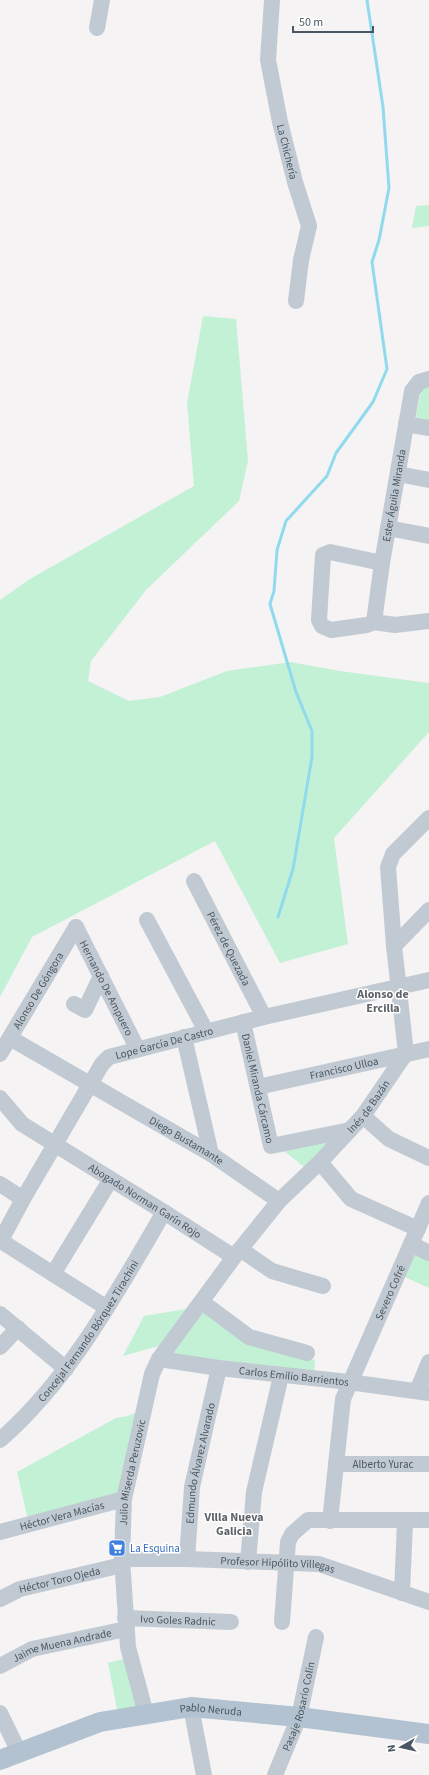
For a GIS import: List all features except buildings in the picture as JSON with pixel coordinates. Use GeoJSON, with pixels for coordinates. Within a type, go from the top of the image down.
{"type":"FeatureCollection","features":[{"type":"Feature","properties":{"kind":"main road","name":"Pablo Neruda"},"geometry":{"type":"LineString","coordinates":[[0,1760],[20,1754],[100,1722],[191,1707],[299,1717],[429,1734]]}},
{"type":"Feature","properties":{"kind":"street"},"geometry":{"type":"LineString","coordinates":[[97,28],[102,0]]}},
{"type":"Feature","properties":{"kind":"street","name":"La Chichería"},"geometry":{"type":"LineString","coordinates":[[272,0],[268,60],[282,129],[295,182],[309,226],[296,302]]}},
{"type":"Feature","properties":{"kind":"street","name":"Ester Águila Miranda"},"geometry":{"type":"LineString","coordinates":[[374,622],[382,563],[412,391],[419,382],[429,379]]}},
{"type":"Feature","properties":{"kind":"street"},"geometry":{"type":"LineString","coordinates":[[406,424],[429,428]]}},
{"type":"Feature","properties":{"kind":"street"},"geometry":{"type":"LineString","coordinates":[[398,474],[429,480]]}},
{"type":"Feature","properties":{"kind":"street"},"geometry":{"type":"LineString","coordinates":[[388,528],[429,536]]}},
{"type":"Feature","properties":{"kind":"street"},"geometry":{"type":"LineString","coordinates":[[382,563],[330,552],[323,555],[319,620],[322,626],[332,630],[367,625],[374,622],[395,626],[429,621]]}},
{"type":"Feature","properties":{"kind":"street"},"geometry":{"type":"LineString","coordinates":[[406,1053],[394,946],[388,867],[393,854],[429,818]]}},
{"type":"Feature","properties":{"kind":"street","name":"Pérez de Quezada"},"geometry":{"type":"LineString","coordinates":[[194,881],[264,1017]]}},
{"type":"Feature","properties":{"kind":"street"},"geometry":{"type":"LineString","coordinates":[[394,946],[429,910]]}},
{"type":"Feature","properties":{"kind":"street"},"geometry":{"type":"LineString","coordinates":[[147,920],[206,1031]]}},
{"type":"Feature","properties":{"kind":"street","name":"Hernando De Ampuero"},"geometry":{"type":"LineString","coordinates":[[76,927],[137,1048]]}},
{"type":"Feature","properties":{"kind":"street","name":"Alonso De Góngora"},"geometry":{"type":"LineString","coordinates":[[0,1054],[76,927]]}},
{"type":"Feature","properties":{"kind":"street"},"geometry":{"type":"LineString","coordinates":[[74,1004],[85,1010],[101,976]]}},
{"type":"Feature","properties":{"kind":"street","name":"Lope García De Castro"},"geometry":{"type":"LineString","coordinates":[[0,1241],[102,1064],[108,1057],[137,1048],[242,1022],[429,980]]}},
{"type":"Feature","properties":{"kind":"street","name":"Daniel Miranda Cárcamo"},"geometry":{"type":"LineString","coordinates":[[242,1022],[271,1146],[350,1130]]}},
{"type":"Feature","properties":{"kind":"street"},"geometry":{"type":"LineString","coordinates":[[184,1037],[211,1154]]}},
{"type":"Feature","properties":{"kind":"street","name":"Diego Bustamante"},"geometry":{"type":"LineString","coordinates":[[10,1038],[211,1154],[279,1201]]}},
{"type":"Feature","properties":{"kind":"street","name":"Francisco Ulloa"},"geometry":{"type":"LineString","coordinates":[[258,1086],[429,1049]]}},
{"type":"Feature","properties":{"kind":"street","name":"Inés de Bazán"},"geometry":{"type":"LineString","coordinates":[[163,1355],[237,1253],[279,1201],[320,1162],[363,1116],[406,1053]]}},
{"type":"Feature","properties":{"kind":"street","name":"Abogado Norman Garín Rojo"},"geometry":{"type":"LineString","coordinates":[[0,1098],[22,1124],[164,1212],[272,1271],[323,1286]]}},
{"type":"Feature","properties":{"kind":"street"},"geometry":{"type":"LineString","coordinates":[[363,1116],[389,1139],[429,1158]]}},
{"type":"Feature","properties":{"kind":"street"},"geometry":{"type":"LineString","coordinates":[[320,1162],[351,1199],[418,1229]]}},
{"type":"Feature","properties":{"kind":"street"},"geometry":{"type":"LineString","coordinates":[[53,1274],[111,1179]]}},
{"type":"Feature","properties":{"kind":"street"},"geometry":{"type":"LineString","coordinates":[[0,1184],[23,1199]]}},
{"type":"Feature","properties":{"kind":"street","name":"Severo Cofré"},"geometry":{"type":"LineString","coordinates":[[349,1382],[429,1203]]}},
{"type":"Feature","properties":{"kind":"street","name":"Concejal Fernando Bórquez Tirachini"},"geometry":{"type":"LineString","coordinates":[[0,1440],[13,1428],[66,1369],[107,1308],[164,1212]]}},
{"type":"Feature","properties":{"kind":"street"},"geometry":{"type":"LineString","coordinates":[[0,1241],[107,1308]]}},
{"type":"Feature","properties":{"kind":"street"},"geometry":{"type":"LineString","coordinates":[[411,1244],[429,1253]]}},
{"type":"Feature","properties":{"kind":"street"},"geometry":{"type":"LineString","coordinates":[[202,1302],[249,1337],[307,1353]]}},
{"type":"Feature","properties":{"kind":"street"},"geometry":{"type":"LineString","coordinates":[[0,1314],[66,1369]]}},
{"type":"Feature","properties":{"kind":"street"},"geometry":{"type":"LineString","coordinates":[[0,1347],[18,1328]]}},
{"type":"Feature","properties":{"kind":"street","name":"Carlos Emilio Barrientos"},"geometry":{"type":"LineString","coordinates":[[163,1355],[219,1368],[281,1376],[349,1382],[423,1392]]}},
{"type":"Feature","properties":{"kind":"street","name":"Julio Miserda Peruzovic"},"geometry":{"type":"LineString","coordinates":[[146,1714],[128,1647],[122,1562],[124,1499],[152,1374],[163,1355]]}},
{"type":"Feature","properties":{"kind":"street"},"geometry":{"type":"LineString","coordinates":[[423,1392],[429,1362]]}},
{"type":"Feature","properties":{"kind":"street","name":"Edmundo Álvarez Alvarado"},"geometry":{"type":"LineString","coordinates":[[187,1559],[192,1487],[219,1368]]}},
{"type":"Feature","properties":{"kind":"street"},"geometry":{"type":"LineString","coordinates":[[248,1562],[254,1492],[281,1376]]}},
{"type":"Feature","properties":{"kind":"street","name":"Alberto Yurac"},"geometry":{"type":"LineString","coordinates":[[330,1521],[343,1399],[349,1382]]}},
{"type":"Feature","properties":{"kind":"street","name":"Alberto Yurac"},"geometry":{"type":"LineString","coordinates":[[336,1464],[429,1464]]}},
{"type":"Feature","properties":{"kind":"street","name":"Héctor Vera Macías"},"geometry":{"type":"LineString","coordinates":[[0,1532],[124,1499]]}},
{"type":"Feature","properties":{"kind":"street"},"geometry":{"type":"LineString","coordinates":[[282,1622],[285,1562],[288,1542],[299,1527],[308,1520],[429,1520]]}},
{"type":"Feature","properties":{"kind":"street"},"geometry":{"type":"LineString","coordinates":[[402,1593],[405,1521]]}},
{"type":"Feature","properties":{"kind":"street","name":"Profesor Hipólito Villegas"},"geometry":{"type":"LineString","coordinates":[[122,1562],[187,1559],[319,1564],[429,1602]]}},
{"type":"Feature","properties":{"kind":"street","name":"Héctor Toro Ojeda"},"geometry":{"type":"LineString","coordinates":[[0,1599],[20,1589],[122,1562]]}},
{"type":"Feature","properties":{"kind":"street","name":"Ivo Goles Radnic"},"geometry":{"type":"LineString","coordinates":[[126,1623],[231,1622]]}},
{"type":"Feature","properties":{"kind":"street","name":"Jaime Muena Andrade"},"geometry":{"type":"LineString","coordinates":[[0,1666],[32,1648],[126,1623]]}},
{"type":"Feature","properties":{"kind":"street","name":"Pasaje Rosario Colin"},"geometry":{"type":"LineString","coordinates":[[276,1775],[299,1717],[316,1637]]}},
{"type":"Feature","properties":{"kind":"street"},"geometry":{"type":"LineString","coordinates":[[191,1707],[204,1775]]}},
{"type":"Feature","properties":{"kind":"street"},"geometry":{"type":"LineString","coordinates":[[0,1713],[20,1754]]}},
{"type":"Feature","properties":{"kind":"green space"},"geometry":{"type":"Polygon","coordinates":[[[429,205],[429,226],[412,228],[416,206],[429,205]]]}},
{"type":"Feature","properties":{"kind":"green space"},"geometry":{"type":"Polygon","coordinates":[[[203,316],[236,319],[248,461],[239,501],[146,590],[91,661],[88,681],[129,701],[160,697],[227,671],[290,662],[340,671],[429,683],[429,732],[334,838],[348,944],[280,963],[215,841],[32,937],[0,997],[0,600],[30,579],[194,486],[187,403],[203,316]]]}},
{"type":"Feature","properties":{"kind":"green space"},"geometry":{"type":"Polygon","coordinates":[[[429,387],[429,424],[420,424],[416,416],[421,389],[429,387]]]}},
{"type":"Feature","properties":{"kind":"green space"},"geometry":{"type":"Polygon","coordinates":[[[340,1136],[307,1169],[280,1148],[340,1136]]]}},
{"type":"Feature","properties":{"kind":"green space"},"geometry":{"type":"Polygon","coordinates":[[[415,1253],[429,1259],[429,1288],[405,1277],[415,1253]]]}},
{"type":"Feature","properties":{"kind":"green space"},"geometry":{"type":"Polygon","coordinates":[[[186,1309],[162,1345],[123,1356],[144,1316],[186,1309]]]}},
{"type":"Feature","properties":{"kind":"green space"},"geometry":{"type":"Polygon","coordinates":[[[203,1311],[306,1359],[315,1360],[314,1372],[171,1354],[203,1311]]]}},
{"type":"Feature","properties":{"kind":"green space"},"geometry":{"type":"Polygon","coordinates":[[[137,1412],[120,1495],[28,1520],[17,1472],[116,1418],[128,1416],[137,1412]]]}},
{"type":"Feature","properties":{"kind":"green space"},"geometry":{"type":"Polygon","coordinates":[[[126,1658],[141,1710],[118,1714],[108,1663],[126,1658]]]}},
{"type":"Feature","properties":{"kind":"waterway"},"geometry":{"type":"LineString","coordinates":[[278,917],[293,869],[312,757],[312,731],[296,692],[270,604],[274,591],[277,550],[286,521],[327,476],[336,453],[373,402],[387,369],[372,262],[379,240],[389,188],[383,107],[367,0]]}},
{"type":"Feature","properties":{"kind":"place","name":"La Esquina"},"geometry":{"type":"Point","coordinates":[117,1548]}},
{"type":"Feature","properties":{"kind":"district","name":"Alonso de Ercilla"},"geometry":{"type":"Point","coordinates":[383,1001]}},
{"type":"Feature","properties":{"kind":"district","name":"Vllla Nueva Galicia"},"geometry":{"type":"Point","coordinates":[234,1524]}}]}
